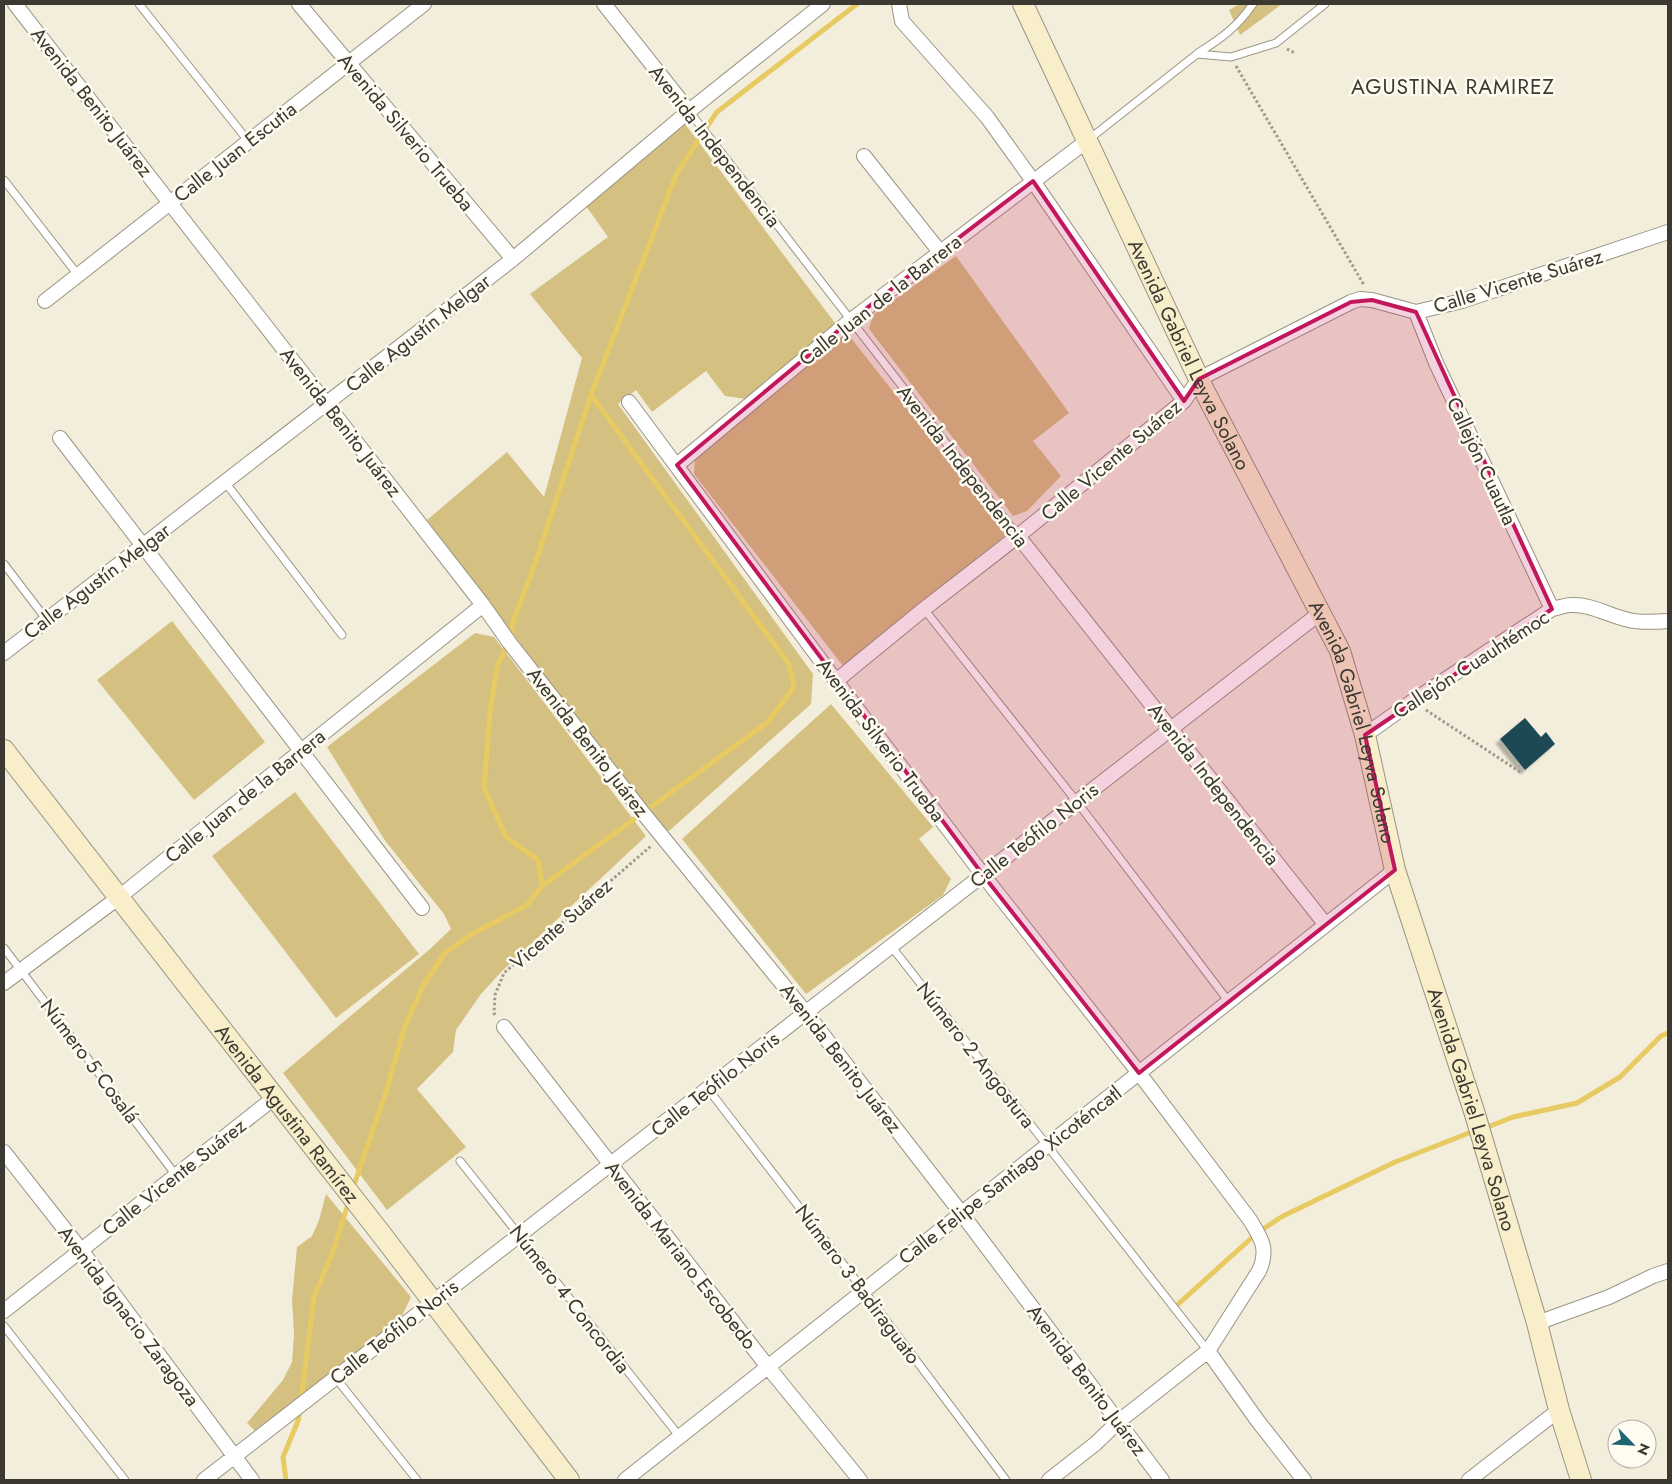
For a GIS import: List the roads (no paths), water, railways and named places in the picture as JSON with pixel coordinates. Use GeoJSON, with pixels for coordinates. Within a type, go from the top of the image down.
{"type":"FeatureCollection","features":[{"type":"Feature","properties":{"kind":"street","name":"Avenida Benito Juárez"},"geometry":{"type":"LineString","coordinates":[[15,4],[483,605],[515,650],[643,813],[806,1012],[962,1214],[1162,1480]]}},
{"type":"Feature","properties":{"kind":"street","name":"Avenida Silverio Trueba"},"geometry":{"type":"LineString","coordinates":[[299,4],[513,259]]}},
{"type":"Feature","properties":{"kind":"street","name":"Calle Juan Escutia"},"geometry":{"type":"LineString","coordinates":[[45,301],[424,4]]}},
{"type":"Feature","properties":{"kind":"street","name":"Avenida Independencia"},"geometry":{"type":"LineString","coordinates":[[604,4],[688,110]]}},
{"type":"Feature","properties":{"kind":"street","name":"Calle Agustín Melgar"},"geometry":{"type":"LineString","coordinates":[[4,653],[513,259],[688,110],[823,4]]}},
{"type":"Feature","properties":{"kind":"street"},"geometry":{"type":"LineString","coordinates":[[899,4],[902,21],[987,117],[1184,401]]}},
{"type":"Feature","properties":{"kind":"street","name":"Avenida Gabriel Leyva Solano"},"geometry":{"type":"LineString","coordinates":[[1023,4],[1199,379],[1340,651],[1365,735],[1395,870],[1474,1111],[1484,1150],[1537,1323],[1559,1410],[1580,1480]]}},
{"type":"Feature","properties":{"kind":"street","name":"Calle Juan de la Barrera"},"geometry":{"type":"LineString","coordinates":[[677,465],[851,320],[1088,140]]}},
{"type":"Feature","properties":{"kind":"street"},"geometry":{"type":"LineString","coordinates":[[864,156],[940,252]]}},
{"type":"Feature","properties":{"kind":"street","name":"Calle Vicente Suárez"},"geometry":{"type":"LineString","coordinates":[[836,680],[1184,401],[1199,379],[1360,299],[1372,300],[1416,312],[1462,301],[1668,232]]}},
{"type":"Feature","properties":{"kind":"street","name":"Callejón Cuautla"},"geometry":{"type":"LineString","coordinates":[[1416,312],[1436,363],[1552,609]]}},
{"type":"Feature","properties":{"kind":"street","name":"Avenida Silverio Trueba"},"geometry":{"type":"LineString","coordinates":[[629,402],[983,875],[1139,1073],[1250,1220],[1263,1244],[1264,1261],[1208,1352]]}},
{"type":"Feature","properties":{"kind":"street"},"geometry":{"type":"LineString","coordinates":[[60,438],[422,908]]}},
{"type":"Feature","properties":{"kind":"street","name":"Avenida Independencia"},"geometry":{"type":"LineString","coordinates":[[1018,536],[1326,925]]}},
{"type":"Feature","properties":{"kind":"street","name":"Calle Juan de la Barrera"},"geometry":{"type":"LineString","coordinates":[[4,983],[118,898],[483,605]]}},
{"type":"Feature","properties":{"kind":"street","name":"Callejón Cuauhtémoc"},"geometry":{"type":"LineString","coordinates":[[1365,735],[1552,609],[1570,605],[1589,606],[1630,620],[1668,621]]}},
{"type":"Feature","properties":{"kind":"street","name":"Calle Teófilo Noris"},"geometry":{"type":"LineString","coordinates":[[204,1480],[1320,613]]}},
{"type":"Feature","properties":{"kind":"street","name":"Avenida Agustina Ramírez"},"geometry":{"type":"LineString","coordinates":[[4,750],[382,1235],[569,1480]]}},
{"type":"Feature","properties":{"kind":"street","name":"Calle Felipe Santiago Xicoténcatl"},"geometry":{"type":"LineString","coordinates":[[625,1480],[1395,870]]}},
{"type":"Feature","properties":{"kind":"street","name":"Avenida Mariano Escobedo"},"geometry":{"type":"LineString","coordinates":[[504,1027],[768,1367],[860,1480]]}},
{"type":"Feature","properties":{"kind":"street","name":"Calle Vicente Suárez"},"geometry":{"type":"LineString","coordinates":[[4,1311],[175,1174],[274,1098]]}},
{"type":"Feature","properties":{"kind":"street","name":"Avenida Ignacio Zaragoza"},"geometry":{"type":"LineString","coordinates":[[4,1152],[81,1250],[252,1480]]}},
{"type":"Feature","properties":{"kind":"street"},"geometry":{"type":"LineString","coordinates":[[1537,1323],[1609,1297],[1652,1276],[1668,1271]]}},
{"type":"Feature","properties":{"kind":"street"},"geometry":{"type":"LineString","coordinates":[[1049,1480],[1095,1444],[1118,1422],[1208,1352],[1256,1420],[1304,1480]]}},
{"type":"Feature","properties":{"kind":"street"},"geometry":{"type":"LineString","coordinates":[[1468,1480],[1559,1410]]}},
{"type":"Feature","properties":{"kind":"lane"},"geometry":{"type":"LineString","coordinates":[[139,4],[249,142]]}},
{"type":"Feature","properties":{"kind":"lane"},"geometry":{"type":"LineString","coordinates":[[1088,140],[1197,54],[1221,39],[1243,19],[1253,4]]}},
{"type":"Feature","properties":{"kind":"lane"},"geometry":{"type":"LineString","coordinates":[[1197,54],[1230,57],[1276,43],[1325,4]]}},
{"type":"Feature","properties":{"kind":"lane","name":"Avenida Independencia"},"geometry":{"type":"LineString","coordinates":[[688,110],[1018,536]]}},
{"type":"Feature","properties":{"kind":"lane"},"geometry":{"type":"LineString","coordinates":[[4,180],[78,275]]}},
{"type":"Feature","properties":{"kind":"lane"},"geometry":{"type":"LineString","coordinates":[[225,482],[342,635]]}},
{"type":"Feature","properties":{"kind":"lane"},"geometry":{"type":"LineString","coordinates":[[4,564],[46,619]]}},
{"type":"Feature","properties":{"kind":"lane"},"geometry":{"type":"LineString","coordinates":[[924,609],[1077,802],[1229,1002]]}},
{"type":"Feature","properties":{"kind":"lane","name":"Número 2 Angostura"},"geometry":{"type":"LineString","coordinates":[[891,946],[1208,1352]]}},
{"type":"Feature","properties":{"kind":"lane","name":"Número 5 Cosalá"},"geometry":{"type":"LineString","coordinates":[[4,948],[175,1174]]}},
{"type":"Feature","properties":{"kind":"lane","name":"Número 3 Badiraguato"},"geometry":{"type":"LineString","coordinates":[[708,1089],[864,1291],[1006,1480]]}},
{"type":"Feature","properties":{"kind":"lane","name":"Número 4 Concordia"},"geometry":{"type":"LineString","coordinates":[[460,1161],[680,1437]]}},
{"type":"Feature","properties":{"kind":"lane"},"geometry":{"type":"LineString","coordinates":[[4,1326],[125,1480]]}},
{"type":"Feature","properties":{"kind":"lane"},"geometry":{"type":"LineString","coordinates":[[336,1378],[417,1480]]}},
{"type":"Feature","properties":{"kind":"waterway"},"geometry":{"type":"LineString","coordinates":[[353,1188],[386,1092],[404,1029],[423,986],[445,953],[472,934],[527,905],[542,886],[538,860],[506,837],[484,788],[490,712],[497,667],[509,642],[514,619],[537,558],[591,395],[676,175],[717,112],[857,4]]}},
{"type":"Feature","properties":{"kind":"waterway"},"geometry":{"type":"LineString","coordinates":[[542,886],[768,722],[794,687],[789,664],[591,395]]}},
{"type":"Feature","properties":{"kind":"waterway"},"geometry":{"type":"LineString","coordinates":[[1485,1128],[1513,1117],[1577,1103],[1620,1077],[1661,1036],[1668,1033]]}},
{"type":"Feature","properties":{"kind":"waterway"},"geometry":{"type":"LineString","coordinates":[[1176,1306],[1257,1233],[1283,1216],[1395,1162],[1474,1131]]}},
{"type":"Feature","properties":{"kind":"waterway"},"geometry":{"type":"LineString","coordinates":[[301,1401],[314,1297],[333,1251],[349,1201]]}},
{"type":"Feature","properties":{"kind":"waterway"},"geometry":{"type":"LineString","coordinates":[[286,1480],[283,1457],[298,1421],[300,1409]]}},
{"type":"Feature","properties":{"kind":"district","name":"AGUSTINA RAMIREZ"},"geometry":{"type":"Point","coordinates":[1453,87]}}]}
